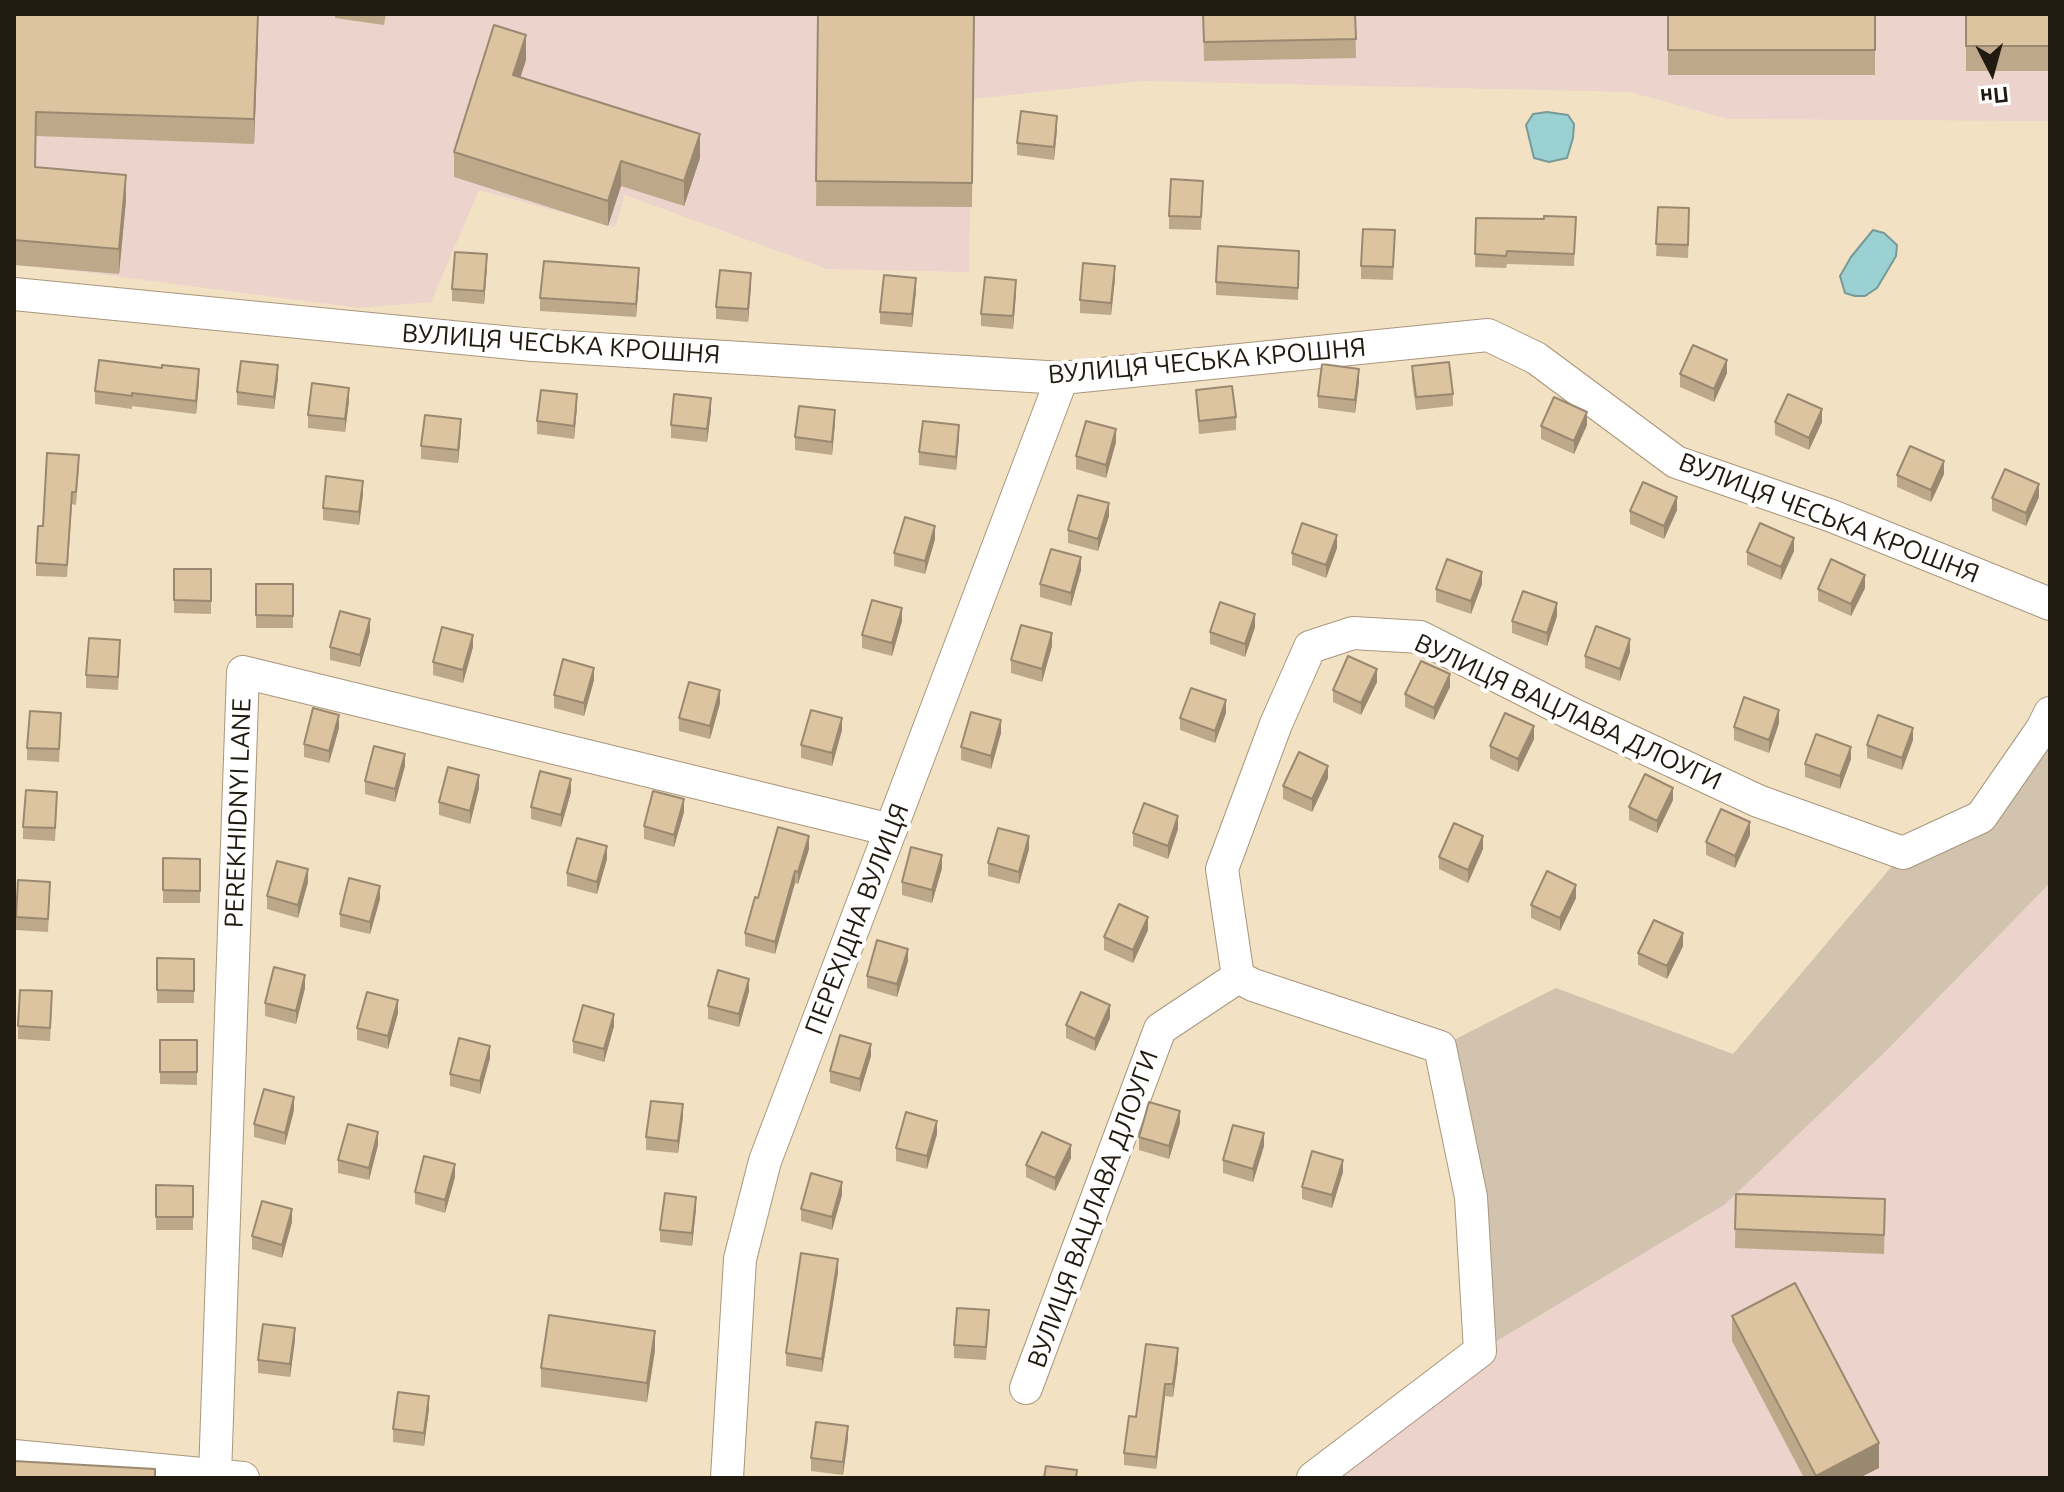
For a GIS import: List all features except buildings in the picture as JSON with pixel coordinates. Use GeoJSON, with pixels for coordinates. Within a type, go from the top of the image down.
{"type":"FeatureCollection","features":[{"type":"Feature","properties":{"kind":"street","name":"ВУЛИЦЯ ЧЕСЬКА КРОШНЯ"},"geometry":{"type":"LineString","coordinates":[[14,294],[533,345],[1062,378],[1488,335],[1536,358],[1676,462],[1832,516],[2050,604]]}},
{"type":"Feature","properties":{"kind":"street","name":"ПЕРЕХІДНА ВУЛИЦЯ"},"geometry":{"type":"LineString","coordinates":[[727,1478],[740,1259],[765,1161],[1062,378]]}},
{"type":"Feature","properties":{"kind":"street","name":"ВУЛИЦЯ ВАЦЛАВА ДЛОУГИ"},"geometry":{"type":"LineString","coordinates":[[1026,1388],[1160,1029],[1238,977],[1222,869],[1276,724],[1310,647],[1353,633],[1420,637],[1572,714],[1758,801],[1903,853],[1981,817],[2050,713]]}},
{"type":"Feature","properties":{"kind":"street","name":"PEREKHIDNYI LANE"},"geometry":{"type":"LineString","coordinates":[[229,1477],[243,672],[891,830]]}},
{"type":"Feature","properties":{"kind":"street"},"geometry":{"type":"LineString","coordinates":[[1238,977],[1253,985],[1440,1047],[1471,1197],[1480,1351],[1313,1478]]}},
{"type":"Feature","properties":{"kind":"street"},"geometry":{"type":"LineString","coordinates":[[14,1456],[229,1477]]}},
{"type":"Feature","properties":{"kind":"shaded area"},"geometry":{"type":"Polygon","coordinates":[[[14,14],[2050,14],[2050,121],[1728,119],[1630,92],[1143,81],[972,99],[969,272],[827,269],[625,195],[615,227],[479,190],[431,302],[359,308],[14,263],[14,14]]]}},
{"type":"Feature","properties":{"kind":"shaded area"},"geometry":{"type":"Polygon","coordinates":[[[2050,713],[2050,883],[1890,1047],[1724,1205],[1480,1351],[1440,1047],[1556,988],[1733,1054],[1903,853],[1981,817],[2050,713]]]}},
{"type":"Feature","properties":{"kind":"shaded area"},"geometry":{"type":"Polygon","coordinates":[[[2050,883],[2050,1478],[1313,1478],[1890,1047],[2050,883]]]}},
{"type":"Feature","properties":{"kind":"water"},"geometry":{"type":"Polygon","coordinates":[[[1533,114],[1568,115],[1574,124],[1567,158],[1549,162],[1534,158],[1526,125],[1533,114]]]}},
{"type":"Feature","properties":{"kind":"water"},"geometry":{"type":"Polygon","coordinates":[[[1873,230],[1884,233],[1897,245],[1896,256],[1877,288],[1865,296],[1845,293],[1840,276],[1873,230]]]}}]}
